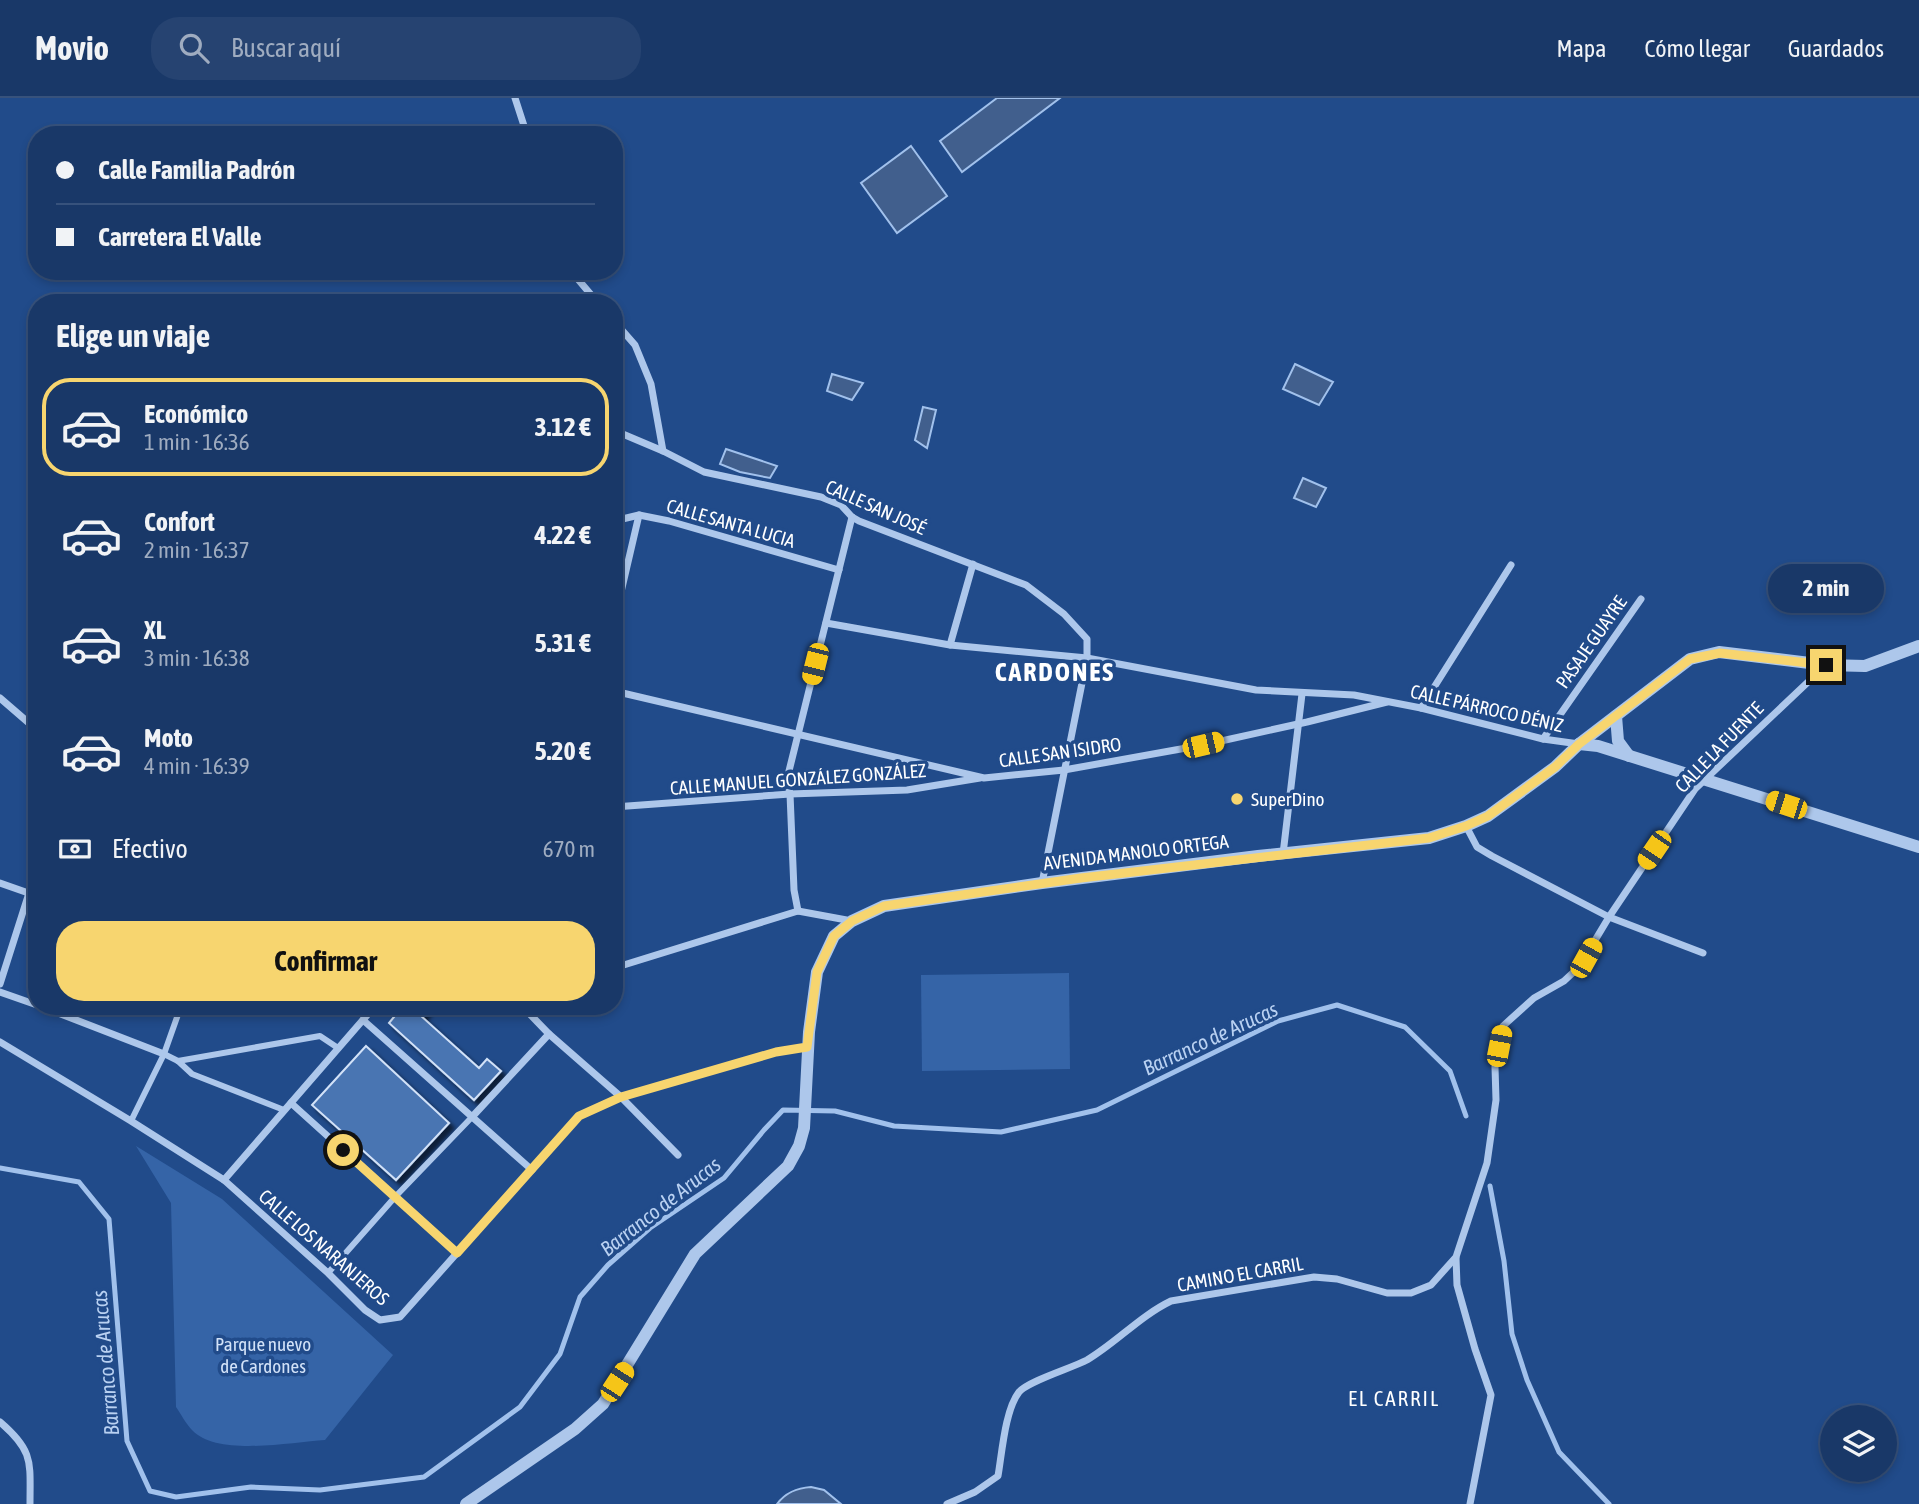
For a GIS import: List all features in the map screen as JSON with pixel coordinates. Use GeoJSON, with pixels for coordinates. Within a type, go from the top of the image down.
{"type":"FeatureCollection","features":[{"type":"Feature","properties":{"kind":"street"},"geometry":{"type":"LineString","coordinates":[[515,98],[524,126]]}},
{"type":"Feature","properties":{"kind":"street"},"geometry":{"type":"LineString","coordinates":[[579,280],[590,294]]}},
{"type":"Feature","properties":{"kind":"street"},"geometry":{"type":"LineString","coordinates":[[623,331],[635,345],[651,384],[663,451]]}},
{"type":"Feature","properties":{"kind":"street","name":"CALLE SAN JOSÉ"},"geometry":{"type":"LineString","coordinates":[[623,434],[704,472],[821,497],[841,505],[852,517],[1026,585],[1064,614],[1087,639],[1087,658]]}},
{"type":"Feature","properties":{"kind":"street"},"geometry":{"type":"LineString","coordinates":[[623,583],[639,515]]}},
{"type":"Feature","properties":{"kind":"street","name":"CALLE SANTA LUCIA"},"geometry":{"type":"LineString","coordinates":[[623,519],[639,515],[669,520],[839,570]]}},
{"type":"Feature","properties":{"kind":"street"},"geometry":{"type":"LineString","coordinates":[[798,911],[794,890],[787,779],[852,517]]}},
{"type":"Feature","properties":{"kind":"street"},"geometry":{"type":"LineString","coordinates":[[950,645],[973,564]]}},
{"type":"Feature","properties":{"kind":"street"},"geometry":{"type":"LineString","coordinates":[[1421,708],[1511,565]]}},
{"type":"Feature","properties":{"kind":"street","name":"PASAJE GUAYRE"},"geometry":{"type":"LineString","coordinates":[[1543,739],[1641,599]]}},
{"type":"Feature","properties":{"kind":"street","name":"CALLE PÁRROCO DÉNIZ"},"geometry":{"type":"LineString","coordinates":[[826,623],[950,645],[1087,658],[1256,690],[1354,695],[1421,708],[1543,739],[1579,744]]}},
{"type":"Feature","properties":{"kind":"street","name":"AVENIDA MANOLO ORTEGA"},"geometry":{"type":"LineString","coordinates":[[466,1504],[575,1429],[603,1404],[695,1254],[788,1166],[799,1146],[804,1128],[807,1047],[817,972],[834,936],[852,921],[884,906],[1042,883],[1429,838],[1488,816],[1555,767],[1579,744],[1690,659],[1720,653],[1826,665],[1865,666],[1919,646]]}},
{"type":"Feature","properties":{"kind":"street"},"geometry":{"type":"LineString","coordinates":[[1042,883],[1087,658]]}},
{"type":"Feature","properties":{"kind":"street","name":"CALLE LA FUENTE"},"geometry":{"type":"LineString","coordinates":[[1579,967],[1609,917],[1695,789],[1826,665]]}},
{"type":"Feature","properties":{"kind":"street","name":"CALLE SAN ISIDRO"},"geometry":{"type":"LineString","coordinates":[[623,693],[984,778],[1065,770],[1203,745],[1387,702]]}},
{"type":"Feature","properties":{"kind":"street"},"geometry":{"type":"LineString","coordinates":[[1283,854],[1302,694]]}},
{"type":"Feature","properties":{"kind":"street"},"geometry":{"type":"LineString","coordinates":[[0,698],[28,722]]}},
{"type":"Feature","properties":{"kind":"street"},"geometry":{"type":"LineString","coordinates":[[1616,716],[1618,741],[1629,756]]}},
{"type":"Feature","properties":{"kind":"street"},"geometry":{"type":"LineString","coordinates":[[1579,744],[1598,746],[1706,779],[1919,848]]}},
{"type":"Feature","properties":{"kind":"street","name":"CALLE MANUEL GONZÁLEZ GONZÁLEZ"},"geometry":{"type":"LineString","coordinates":[[623,806],[790,794],[907,790],[984,778]]}},
{"type":"Feature","properties":{"kind":"street"},"geometry":{"type":"LineString","coordinates":[[1466,826],[1477,847],[1609,917],[1703,953]]}},
{"type":"Feature","properties":{"kind":"street"},"geometry":{"type":"LineString","coordinates":[[0,883],[28,893]]}},
{"type":"Feature","properties":{"kind":"street"},"geometry":{"type":"LineString","coordinates":[[0,984],[28,908]]}},
{"type":"Feature","properties":{"kind":"street"},"geometry":{"type":"LineString","coordinates":[[623,965],[798,911],[852,921]]}},
{"type":"Feature","properties":{"kind":"street","name":"CAMINO EL CARRIL"},"geometry":{"type":"LineString","coordinates":[[947,1504],[975,1492],[998,1476],[1013,1404],[1020,1390],[1086,1361],[1153,1310],[1171,1301],[1314,1277],[1337,1279],[1387,1293],[1411,1293],[1431,1285],[1456,1257],[1487,1163],[1496,1100],[1495,1067],[1503,1026],[1534,998],[1564,981],[1579,967]]}},
{"type":"Feature","properties":{"kind":"street"},"geometry":{"type":"LineString","coordinates":[[0,992],[28,1002]]}},
{"type":"Feature","properties":{"kind":"street"},"geometry":{"type":"LineString","coordinates":[[62,1015],[164,1054],[178,1061],[192,1074],[285,1110]]}},
{"type":"Feature","properties":{"kind":"street"},"geometry":{"type":"LineString","coordinates":[[131,1121],[164,1054],[178,1015]]}},
{"type":"Feature","properties":{"kind":"street"},"geometry":{"type":"LineString","coordinates":[[223,1180],[367,1015]]}},
{"type":"Feature","properties":{"kind":"street"},"geometry":{"type":"LineString","coordinates":[[531,1015],[621,1097],[678,1155]]}},
{"type":"Feature","properties":{"kind":"street"},"geometry":{"type":"LineString","coordinates":[[363,1020],[531,1170]]}},
{"type":"Feature","properties":{"kind":"street"},"geometry":{"type":"LineString","coordinates":[[328,1273],[395,1197],[549,1034]]}},
{"type":"Feature","properties":{"kind":"street"},"geometry":{"type":"LineString","coordinates":[[178,1061],[320,1036],[338,1048]]}},
{"type":"Feature","properties":{"kind":"street","name":"CALLE LOS NARANJEROS"},"geometry":{"type":"LineString","coordinates":[[0,1042],[223,1180],[328,1273],[365,1310],[380,1320],[400,1317],[579,1116],[621,1097],[776,1052],[807,1047]]}},
{"type":"Feature","properties":{"kind":"street"},"geometry":{"type":"LineString","coordinates":[[291,1103],[457,1253]]}},
{"type":"Feature","properties":{"kind":"street"},"geometry":{"type":"LineString","coordinates":[[1456,1257],[1457,1286],[1491,1395],[1470,1504]]}},
{"type":"Feature","properties":{"kind":"street"},"geometry":{"type":"LineString","coordinates":[[0,1422],[20,1439],[30,1460],[30,1504]]}},
{"type":"Feature","properties":{"kind":"green space"},"geometry":{"type":"Polygon","coordinates":[[[1069,973],[1070,1069],[922,1071],[921,975],[1069,973]]]}},
{"type":"Feature","properties":{"kind":"green space","name":"Parque nuevo de Cardones"},"geometry":{"type":"Polygon","coordinates":[[[136,1146],[222,1199],[393,1355],[325,1440],[255,1446],[219,1443],[203,1438],[192,1430],[176,1407],[171,1203],[136,1146]]]}},
{"type":"Feature","properties":{"kind":"shaded area"},"geometry":{"type":"Polygon","coordinates":[[[997,98],[1060,98],[962,172],[940,141],[997,98]]]}},
{"type":"Feature","properties":{"kind":"shaded area"},"geometry":{"type":"Polygon","coordinates":[[[911,146],[947,196],[897,233],[861,183],[911,146]]]}},
{"type":"Feature","properties":{"kind":"shaded area"},"geometry":{"type":"Polygon","coordinates":[[[1295,364],[1333,382],[1319,405],[1283,389],[1295,364]]]}},
{"type":"Feature","properties":{"kind":"shaded area"},"geometry":{"type":"Polygon","coordinates":[[[832,374],[863,383],[852,400],[827,391],[832,374]]]}},
{"type":"Feature","properties":{"kind":"shaded area"},"geometry":{"type":"Polygon","coordinates":[[[923,407],[936,410],[927,448],[915,440],[923,407]]]}},
{"type":"Feature","properties":{"kind":"shaded area"},"geometry":{"type":"Polygon","coordinates":[[[726,449],[777,466],[770,478],[740,472],[720,464],[726,449]]]}},
{"type":"Feature","properties":{"kind":"shaded area"},"geometry":{"type":"Polygon","coordinates":[[[1303,478],[1326,488],[1316,507],[1294,498],[1303,478]]]}},
{"type":"Feature","properties":{"kind":"shaded area"},"geometry":{"type":"Polygon","coordinates":[[[811,1487],[824,1490],[841,1504],[777,1504],[792,1491],[811,1487]]]}},
{"type":"Feature","properties":{"kind":"building"},"geometry":{"type":"Polygon","coordinates":[[[396,1015],[422,1015],[479,1068],[487,1059],[501,1071],[474,1100],[389,1023],[396,1015]]]}},
{"type":"Feature","properties":{"kind":"building"},"geometry":{"type":"Polygon","coordinates":[[[366,1046],[449,1123],[396,1180],[312,1105],[366,1046]]]}},
{"type":"Feature","properties":{"kind":"waterway","name":"Barranco de Arucas"},"geometry":{"type":"LineString","coordinates":[[0,1168],[79,1182],[109,1219],[127,1441],[150,1491],[176,1497],[251,1487],[320,1490],[424,1477],[520,1407],[560,1354],[580,1297],[608,1265],[650,1228],[724,1178],[783,1110],[835,1111],[894,1126],[1001,1132],[1097,1110],[1278,1021],[1337,1005],[1405,1027],[1450,1071],[1466,1116]]}},
{"type":"Feature","properties":{"kind":"waterway","name":"Barranco de Arucas"},"geometry":{"type":"LineString","coordinates":[[1490,1186],[1504,1261],[1512,1334],[1527,1380],[1559,1452],[1609,1504]]}},
{"type":"Feature","properties":{"kind":"place","name":"SuperDino"},"geometry":{"type":"Point","coordinates":[1237,799]}},
{"type":"Feature","properties":{"kind":"district","name":"CARDONES"},"geometry":{"type":"Point","coordinates":[1055,672]}},
{"type":"Feature","properties":{"kind":"district","name":"EL CARRIL"},"geometry":{"type":"Point","coordinates":[1394,1398]}},
{"type":"Feature","properties":{"kind":"route"},"geometry":{"type":"LineString","coordinates":[[343,1150],[457,1253],[579,1116],[621,1097],[776,1052],[807,1047],[817,972],[834,936],[852,921],[884,906],[1081,878],[1429,838],[1488,816],[1555,767],[1579,744],[1690,659],[1720,653],[1826,665]]}}]}
